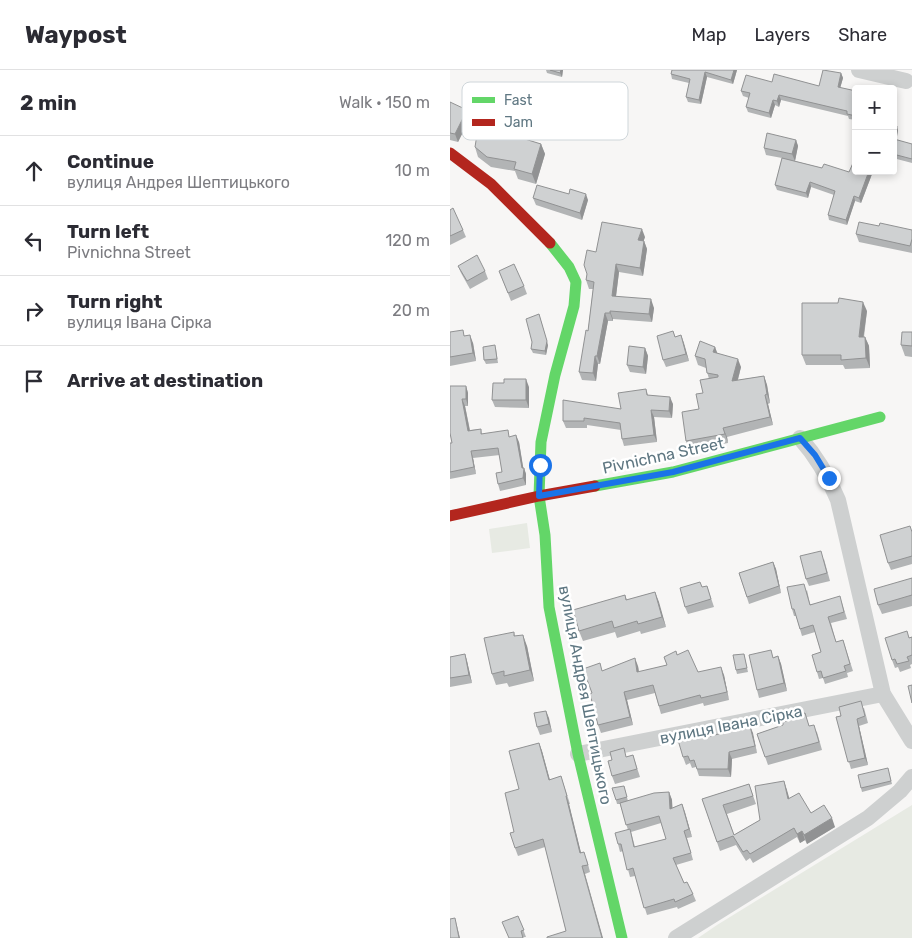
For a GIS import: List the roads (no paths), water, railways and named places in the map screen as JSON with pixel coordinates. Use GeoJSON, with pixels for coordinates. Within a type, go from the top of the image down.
{"type":"FeatureCollection","features":[{"type":"Feature","properties":{"kind":"street"},"geometry":{"type":"LineString","coordinates":[[859,70],[906,81]]}},
{"type":"Feature","properties":{"kind":"street","name":"вулиця Андрея Шептицького"},"geometry":{"type":"LineString","coordinates":[[450,153],[491,184],[544,236],[569,267],[576,282],[574,306],[555,375],[541,442],[539,496],[545,535],[549,607],[578,754],[622,938]]}},
{"type":"Feature","properties":{"kind":"street","name":"Pivnichna Street"},"geometry":{"type":"LineString","coordinates":[[450,516],[539,496],[673,472],[880,417]]}},
{"type":"Feature","properties":{"kind":"street"},"geometry":{"type":"LineString","coordinates":[[800,438],[815,455],[829,478],[838,500],[883,694],[912,741]]}},
{"type":"Feature","properties":{"kind":"street","name":"вулиця Івана Сірка"},"geometry":{"type":"LineString","coordinates":[[578,754],[883,694]]}},
{"type":"Feature","properties":{"kind":"street"},"geometry":{"type":"LineString","coordinates":[[676,938],[868,818],[900,791],[912,777]]}}]}
